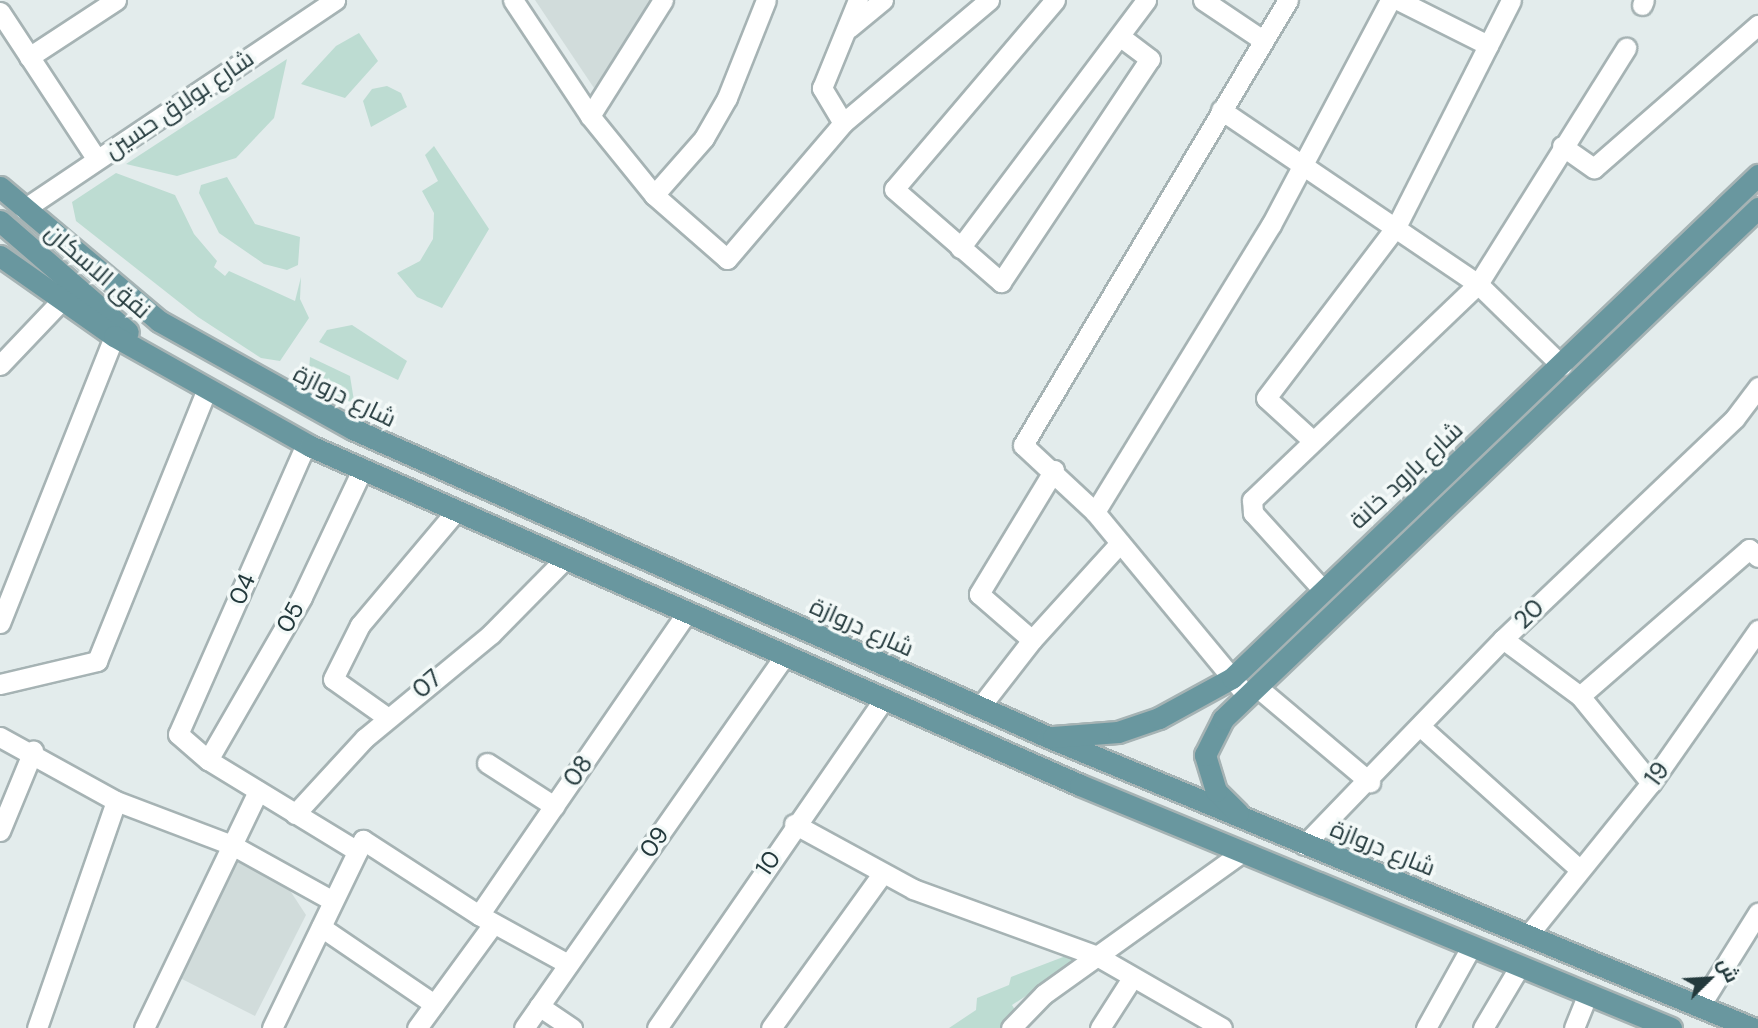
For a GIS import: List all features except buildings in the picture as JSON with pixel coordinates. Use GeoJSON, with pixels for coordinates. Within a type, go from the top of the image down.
{"type":"FeatureCollection","features":[{"type":"Feature","properties":{"kind":"main road","name":"شارع بارود خانة"},"geometry":{"type":"LineString","coordinates":[[1048,737],[1128,728],[1231,678],[1322,589],[1562,366],[1758,175]]}},
{"type":"Feature","properties":{"kind":"main road","name":"شارع دروازة"},"geometry":{"type":"LineString","coordinates":[[0,187],[159,321],[260,383],[821,638],[1048,737],[1752,1028]]}},
{"type":"Feature","properties":{"kind":"main road","name":"شارع بارود خانة"},"geometry":{"type":"LineString","coordinates":[[1251,823],[1216,791],[1205,755],[1223,719],[1758,208]]}},
{"type":"Feature","properties":{"kind":"main road","name":"نفق الاسكان"},"geometry":{"type":"LineString","coordinates":[[0,221],[161,361]]}},
{"type":"Feature","properties":{"kind":"main road"},"geometry":{"type":"LineString","coordinates":[[0,256],[60,302],[114,336],[306,444],[362,470],[883,700],[1518,969],[1671,1028]]}},
{"type":"Feature","properties":{"kind":"main road"},"geometry":{"type":"LineString","coordinates":[[809,668],[821,638]]}},
{"type":"Feature","properties":{"kind":"street"},"geometry":{"type":"LineString","coordinates":[[29,57],[114,0]]}},
{"type":"Feature","properties":{"kind":"street","name":"شارع بولاق حسين"},"geometry":{"type":"LineString","coordinates":[[24,209],[96,158],[335,0]]}},
{"type":"Feature","properties":{"kind":"street"},"geometry":{"type":"LineString","coordinates":[[513,0],[590,116],[654,195],[727,259],[843,123],[989,0]]}},
{"type":"Feature","properties":{"kind":"street"},"geometry":{"type":"LineString","coordinates":[[590,116],[663,0]]}},
{"type":"Feature","properties":{"kind":"street"},"geometry":{"type":"LineString","coordinates":[[654,195],[704,138],[727,98],[766,0]]}},
{"type":"Feature","properties":{"kind":"street"},"geometry":{"type":"LineString","coordinates":[[843,123],[822,88],[858,0]]}},
{"type":"Feature","properties":{"kind":"street"},"geometry":{"type":"LineString","coordinates":[[845,31],[883,0]]}},
{"type":"Feature","properties":{"kind":"street"},"geometry":{"type":"LineString","coordinates":[[1055,0],[894,189],[1001,282],[1150,59],[1121,37]]}},
{"type":"Feature","properties":{"kind":"street"},"geometry":{"type":"LineString","coordinates":[[960,248],[1121,37],[1146,0]]}},
{"type":"Feature","properties":{"kind":"street"},"geometry":{"type":"LineString","coordinates":[[1203,0],[1264,41]]}},
{"type":"Feature","properties":{"kind":"street"},"geometry":{"type":"LineString","coordinates":[[1288,0],[1023,445],[1054,470],[1095,512],[1231,678],[1252,691],[1370,782]]}},
{"type":"Feature","properties":{"kind":"street"},"geometry":{"type":"LineString","coordinates":[[1095,512],[1305,166],[1390,0]]}},
{"type":"Feature","properties":{"kind":"street"},"geometry":{"type":"LineString","coordinates":[[1398,0],[1488,45]]}},
{"type":"Feature","properties":{"kind":"street"},"geometry":{"type":"LineString","coordinates":[[1312,440],[1266,398],[1396,227],[1511,0]]}},
{"type":"Feature","properties":{"kind":"street"},"geometry":{"type":"LineString","coordinates":[[0,12],[96,158]]}},
{"type":"Feature","properties":{"kind":"street"},"geometry":{"type":"LineString","coordinates":[[1562,146],[1594,168],[1754,36]]}},
{"type":"Feature","properties":{"kind":"street"},"geometry":{"type":"LineString","coordinates":[[1322,589],[1251,506],[1312,440],[1478,284],[1562,146],[1626,48]]}},
{"type":"Feature","properties":{"kind":"street"},"geometry":{"type":"LineString","coordinates":[[1221,110],[1478,284],[1562,366]]}},
{"type":"Feature","properties":{"kind":"street"},"geometry":{"type":"LineString","coordinates":[[0,365],[60,302]]}},
{"type":"Feature","properties":{"kind":"street"},"geometry":{"type":"LineString","coordinates":[[0,623],[114,336]]}},
{"type":"Feature","properties":{"kind":"street","name":"20"},"geometry":{"type":"LineString","coordinates":[[1304,845],[1370,782],[1503,639],[1735,418],[1758,387]]}},
{"type":"Feature","properties":{"kind":"street"},"geometry":{"type":"LineString","coordinates":[[0,684],[97,661],[207,389]]}},
{"type":"Feature","properties":{"kind":"street","name":"04"},"geometry":{"type":"LineString","coordinates":[[208,760],[178,734],[306,444]]}},
{"type":"Feature","properties":{"kind":"street","name":"05"},"geometry":{"type":"LineString","coordinates":[[208,760],[302,597],[362,470]]}},
{"type":"Feature","properties":{"kind":"street"},"geometry":{"type":"LineString","coordinates":[[1032,640],[979,594],[1054,470]]}},
{"type":"Feature","properties":{"kind":"street"},"geometry":{"type":"LineString","coordinates":[[388,718],[333,680],[360,625],[455,512]]}},
{"type":"Feature","properties":{"kind":"street"},"geometry":{"type":"LineString","coordinates":[[980,707],[1032,640],[1120,543]]}},
{"type":"Feature","properties":{"kind":"street"},"geometry":{"type":"LineString","coordinates":[[1580,696],[1749,550],[1758,557]]}},
{"type":"Feature","properties":{"kind":"street","name":"07"},"geometry":{"type":"LineString","coordinates":[[295,814],[388,718],[491,635],[564,560]]}},
{"type":"Feature","properties":{"kind":"street","name":"08"},"geometry":{"type":"LineString","coordinates":[[430,1019],[554,806],[686,614]]}},
{"type":"Feature","properties":{"kind":"street","name":"19"},"geometry":{"type":"LineString","coordinates":[[1529,934],[1578,868],[1651,783],[1758,630]]}},
{"type":"Feature","properties":{"kind":"street"},"geometry":{"type":"LineString","coordinates":[[1503,639],[1580,696],[1651,783]]}},
{"type":"Feature","properties":{"kind":"street","name":"09"},"geometry":{"type":"LineString","coordinates":[[524,1028],[784,657]]}},
{"type":"Feature","properties":{"kind":"street","name":"10"},"geometry":{"type":"LineString","coordinates":[[657,1028],[794,824],[883,700]]}},
{"type":"Feature","properties":{"kind":"street"},"geometry":{"type":"LineString","coordinates":[[1422,727],[1578,868]]}},
{"type":"Feature","properties":{"kind":"street"},"geometry":{"type":"LineString","coordinates":[[0,737],[33,751],[117,801],[232,845],[333,901]]}},
{"type":"Feature","properties":{"kind":"street"},"geometry":{"type":"LineString","coordinates":[[0,831],[33,751]]}},
{"type":"Feature","properties":{"kind":"street"},"geometry":{"type":"LineString","coordinates":[[208,760],[357,851]]}},
{"type":"Feature","properties":{"kind":"street"},"geometry":{"type":"LineString","coordinates":[[487,763],[554,806]]}},
{"type":"Feature","properties":{"kind":"street"},"geometry":{"type":"LineString","coordinates":[[144,1028],[258,791]]}},
{"type":"Feature","properties":{"kind":"street"},"geometry":{"type":"LineString","coordinates":[[37,1028],[117,801]]}},
{"type":"Feature","properties":{"kind":"street"},"geometry":{"type":"LineString","coordinates":[[794,824],[882,874],[1097,956],[1219,1027]]}},
{"type":"Feature","properties":{"kind":"street"},"geometry":{"type":"LineString","coordinates":[[272,1028],[363,840],[486,919],[568,964]]}},
{"type":"Feature","properties":{"kind":"street"},"geometry":{"type":"LineString","coordinates":[[1011,1028],[1044,994],[1242,852]]}},
{"type":"Feature","properties":{"kind":"street"},"geometry":{"type":"LineString","coordinates":[[771,1028],[882,874]]}},
{"type":"Feature","properties":{"kind":"street"},"geometry":{"type":"LineString","coordinates":[[1700,1006],[1758,913]]}},
{"type":"Feature","properties":{"kind":"street"},"geometry":{"type":"LineString","coordinates":[[321,927],[430,1019]]}},
{"type":"Feature","properties":{"kind":"street"},"geometry":{"type":"LineString","coordinates":[[1426,1028],[1470,948]]}},
{"type":"Feature","properties":{"kind":"street"},"geometry":{"type":"LineString","coordinates":[[1483,1028],[1518,969]]}},
{"type":"Feature","properties":{"kind":"street"},"geometry":{"type":"LineString","coordinates":[[1100,1028],[1132,978]]}},
{"type":"Feature","properties":{"kind":"street"},"geometry":{"type":"LineString","coordinates":[[1574,1028],[1587,995]]}},
{"type":"Feature","properties":{"kind":"street"},"geometry":{"type":"LineString","coordinates":[[540,1006],[572,1028]]}},
{"type":"Feature","properties":{"kind":"shaded area"},"geometry":{"type":"Polygon","coordinates":[[[535,0],[657,0],[598,94],[535,0]]]}},
{"type":"Feature","properties":{"kind":"shaded area"},"geometry":{"type":"Polygon","coordinates":[[[236,861],[289,889],[306,915],[255,1016],[178,977],[236,861]]]}},
{"type":"Feature","properties":{"kind":"green space"},"geometry":{"type":"Polygon","coordinates":[[[359,33],[378,61],[345,98],[301,84],[336,46],[359,33]]]}},
{"type":"Feature","properties":{"kind":"green space"},"geometry":{"type":"Polygon","coordinates":[[[287,59],[274,118],[236,158],[177,176],[126,164],[287,59]]]}},
{"type":"Feature","properties":{"kind":"green space"},"geometry":{"type":"Polygon","coordinates":[[[387,86],[401,93],[407,107],[371,127],[363,101],[372,89],[387,86]]]}},
{"type":"Feature","properties":{"kind":"green space"},"geometry":{"type":"Polygon","coordinates":[[[434,146],[489,229],[442,308],[417,297],[397,273],[420,261],[433,239],[434,213],[422,191],[438,181],[425,155],[434,146]]]}},
{"type":"Feature","properties":{"kind":"green space"},"geometry":{"type":"Polygon","coordinates":[[[116,173],[175,195],[194,234],[217,261],[214,267],[225,276],[229,271],[295,301],[301,277],[300,299],[309,318],[280,361],[261,358],[198,317],[76,221],[72,202],[116,173]]]}},
{"type":"Feature","properties":{"kind":"green space"},"geometry":{"type":"Polygon","coordinates":[[[227,177],[255,224],[300,237],[298,265],[287,270],[264,264],[219,233],[199,193],[201,185],[227,177]]]}},
{"type":"Feature","properties":{"kind":"green space"},"geometry":{"type":"Polygon","coordinates":[[[352,325],[407,361],[398,380],[319,342],[327,330],[352,325]]]}},
{"type":"Feature","properties":{"kind":"green space"},"geometry":{"type":"Polygon","coordinates":[[[310,357],[350,376],[355,407],[308,383],[310,357]]]}},
{"type":"Feature","properties":{"kind":"green space"},"geometry":{"type":"Polygon","coordinates":[[[1071,954],[1078,962],[1012,1005],[1020,1018],[1017,1028],[949,1028],[976,1010],[977,998],[1009,985],[1011,977],[1071,954]]]}}]}
